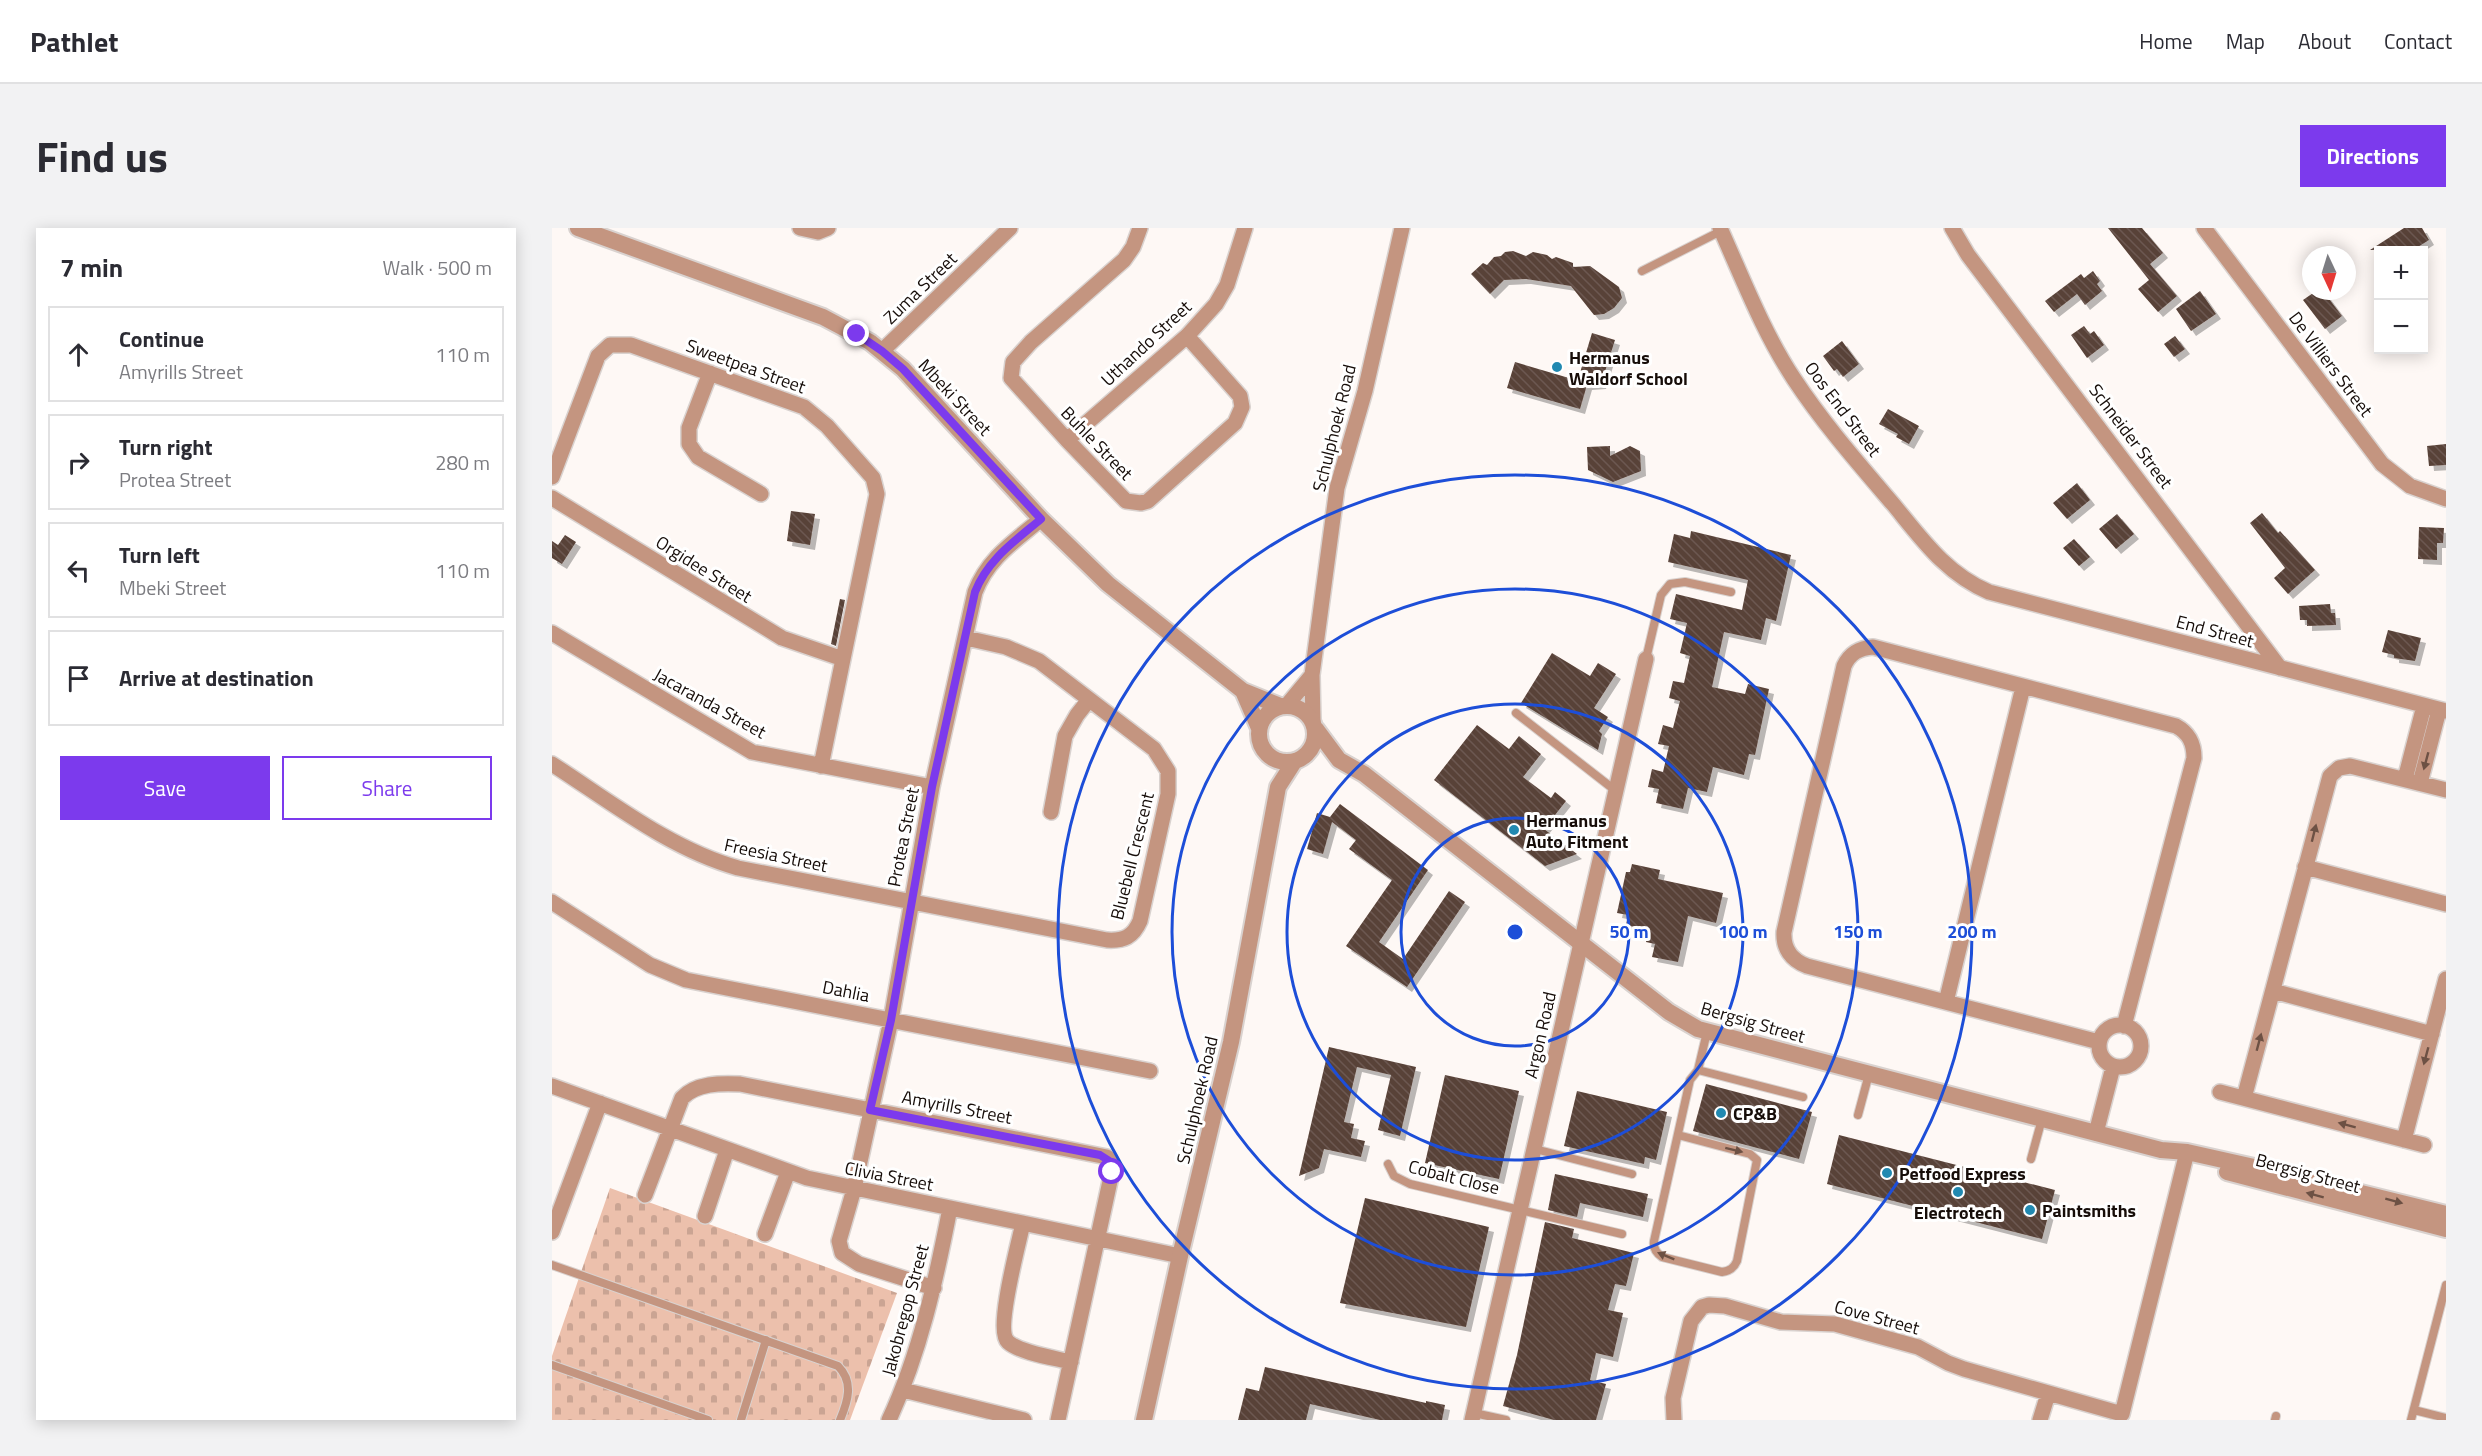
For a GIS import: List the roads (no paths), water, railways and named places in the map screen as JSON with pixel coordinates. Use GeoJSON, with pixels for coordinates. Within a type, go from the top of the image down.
{"type":"FeatureCollection","features":[{"type":"Feature","properties":{"kind":"street","name":"Mbeki Street"},"geometry":{"type":"LineString","coordinates":[[578,228],[823,317],[857,334],[903,369],[1041,519],[1108,584],[1243,691],[1283,706]]}},
{"type":"Feature","properties":{"kind":"street"},"geometry":{"type":"LineString","coordinates":[[800,228],[818,232],[827,229]]}},
{"type":"Feature","properties":{"kind":"street","name":"Zuma Street"},"geometry":{"type":"LineString","coordinates":[[882,351],[1011,228]]}},
{"type":"Feature","properties":{"kind":"street","name":"Buhle Street"},"geometry":{"type":"LineString","coordinates":[[1140,228],[1133,247],[1124,260],[1031,342],[1011,367],[1011,378],[1126,501],[1141,503],[1148,501],[1235,423],[1242,407],[1240,396],[1186,336]]}},
{"type":"Feature","properties":{"kind":"street","name":"Uthando Street"},"geometry":{"type":"LineString","coordinates":[[1067,440],[1186,336],[1216,304],[1227,285],[1245,228]]}},
{"type":"Feature","properties":{"kind":"street","name":"Schulphoek Road"},"geometry":{"type":"LineString","coordinates":[[1314,725],[1312,675],[1337,488],[1365,391],[1402,228]]}},
{"type":"Feature","properties":{"kind":"street","name":"Schneider Street"},"geometry":{"type":"LineString","coordinates":[[1952,228],[1968,255],[2280,668]]}},
{"type":"Feature","properties":{"kind":"street","name":"De Villiers Street"},"geometry":{"type":"LineString","coordinates":[[2204,228],[2382,464],[2410,486],[2446,500]]}},
{"type":"Feature","properties":{"kind":"street","name":"Oos End Street"},"geometry":{"type":"LineString","coordinates":[[1720,229],[1774,346],[1815,409],[1936,555],[1947,567],[1975,586]]}},
{"type":"Feature","properties":{"kind":"street","name":"Sweetpea Street"},"geometry":{"type":"LineString","coordinates":[[552,477],[598,356],[604,349],[619,344],[631,345],[787,400],[814,413],[873,478],[877,494],[821,766]]}},
{"type":"Feature","properties":{"kind":"street"},"geometry":{"type":"LineString","coordinates":[[710,373],[689,428],[691,448],[698,457],[761,494]]}},
{"type":"Feature","properties":{"kind":"street","name":"Orgidee Street"},"geometry":{"type":"LineString","coordinates":[[552,498],[782,638],[843,658]]}},
{"type":"Feature","properties":{"kind":"street","name":"Protea Street"},"geometry":{"type":"LineString","coordinates":[[934,1288],[859,1264],[842,1252],[839,1241],[854,1189],[891,1020],[932,787],[975,592],[990,562],[1041,519]]}},
{"type":"Feature","properties":{"kind":"street","name":"End Street"},"geometry":{"type":"LineString","coordinates":[[1975,586],[2004,596],[2443,711]]}},
{"type":"Feature","properties":{"kind":"street","name":"Jacaranda Street"},"geometry":{"type":"LineString","coordinates":[[552,633],[752,752],[932,787]]}},
{"type":"Feature","properties":{"kind":"street","name":"Bluebell Crescent"},"geometry":{"type":"LineString","coordinates":[[910,902],[1107,940],[1125,940],[1136,931],[1140,921],[1168,794],[1168,771],[1154,749],[1088,701],[1039,661],[1021,652],[966,638]]}},
{"type":"Feature","properties":{"kind":"street"},"geometry":{"type":"LineString","coordinates":[[2099,1042],[1801,963],[1790,955],[1785,944],[1784,932],[1844,666],[1853,653],[1874,648],[2176,726],[2188,735],[2193,747],[2194,758],[2124,1026]]}},
{"type":"Feature","properties":{"kind":"street","name":"Argon Road"},"geometry":{"type":"LineString","coordinates":[[1473,1416],[1646,659]]}},
{"type":"Feature","properties":{"kind":"street"},"geometry":{"type":"LineString","coordinates":[[1283,706],[1300,709],[1314,725],[1313,746],[1298,760],[1285,763],[1270,756],[1260,743],[1259,728],[1267,713],[1283,706],[1312,675]]}},
{"type":"Feature","properties":{"kind":"street"},"geometry":{"type":"LineString","coordinates":[[1946,1002],[2023,687]]}},
{"type":"Feature","properties":{"kind":"street","name":"Mbeki Street"},"geometry":{"type":"LineString","coordinates":[[1243,691],[1259,728]]}},
{"type":"Feature","properties":{"kind":"street"},"geometry":{"type":"LineString","coordinates":[[1051,812],[1065,736],[1088,701]]}},
{"type":"Feature","properties":{"kind":"street"},"geometry":{"type":"LineString","coordinates":[[2404,779],[2424,706]]}},
{"type":"Feature","properties":{"kind":"street"},"geometry":{"type":"LineString","coordinates":[[2420,783],[2443,711]]}},
{"type":"Feature","properties":{"kind":"street","name":"Bergsig Street"},"geometry":{"type":"LineString","coordinates":[[1314,725],[1339,760],[1364,774],[1679,1019],[1707,1032],[2186,1156],[2446,1229]]}},
{"type":"Feature","properties":{"kind":"street","name":"Schulphoek Road"},"geometry":{"type":"LineString","coordinates":[[1144,1420],[1231,1042],[1278,788],[1270,756]]}},
{"type":"Feature","properties":{"kind":"street","name":"Schulphoek Road"},"geometry":{"type":"LineString","coordinates":[[1278,788],[1298,760]]}},
{"type":"Feature","properties":{"kind":"street","name":"Bergsig Street"},"geometry":{"type":"LineString","coordinates":[[1298,760],[1339,760]]}},
{"type":"Feature","properties":{"kind":"street","name":"Freesia Street"},"geometry":{"type":"LineString","coordinates":[[552,764],[636,819],[713,861],[910,902]]}},
{"type":"Feature","properties":{"kind":"street"},"geometry":{"type":"LineString","coordinates":[[2244,1098],[2328,780],[2334,772],[2350,766],[2446,790]]}},
{"type":"Feature","properties":{"kind":"street"},"geometry":{"type":"LineString","coordinates":[[2305,867],[2446,904]]}},
{"type":"Feature","properties":{"kind":"street","name":"Dahlia"},"geometry":{"type":"LineString","coordinates":[[552,902],[650,965],[676,978],[1150,1071]]}},
{"type":"Feature","properties":{"kind":"street"},"geometry":{"type":"LineString","coordinates":[[2404,1140],[2446,979]]}},
{"type":"Feature","properties":{"kind":"street"},"geometry":{"type":"LineString","coordinates":[[2273,991],[2432,1034]]}},
{"type":"Feature","properties":{"kind":"street"},"geometry":{"type":"LineString","coordinates":[[2124,1026],[2134,1030],[2138,1035],[2141,1052],[2130,1065],[2114,1067],[2108,1064],[2100,1054],[2099,1042],[2108,1029],[2124,1026]]}},
{"type":"Feature","properties":{"kind":"street"},"geometry":{"type":"LineString","coordinates":[[2096,1133],[2114,1067]]}},
{"type":"Feature","properties":{"kind":"street","name":"Amyrills Street"},"geometry":{"type":"LineString","coordinates":[[645,1195],[682,1098],[706,1086],[723,1083],[740,1084],[1107,1157],[1111,1162],[1112,1172],[1099,1238]]}},
{"type":"Feature","properties":{"kind":"street","name":"Clivia Street"},"geometry":{"type":"LineString","coordinates":[[552,1086],[788,1172],[854,1189],[1180,1256]]}},
{"type":"Feature","properties":{"kind":"street"},"geometry":{"type":"LineString","coordinates":[[2220,1092],[2424,1145]]}},
{"type":"Feature","properties":{"kind":"street"},"geometry":{"type":"LineString","coordinates":[[552,1232],[600,1103]]}},
{"type":"Feature","properties":{"kind":"street"},"geometry":{"type":"LineString","coordinates":[[705,1216],[727,1150]]}},
{"type":"Feature","properties":{"kind":"street","name":"Bergsig Street"},"geometry":{"type":"LineString","coordinates":[[2186,1156],[2343,1187],[2446,1214]]}},
{"type":"Feature","properties":{"kind":"street","name":"Cove Street"},"geometry":{"type":"LineString","coordinates":[[1674,1420],[1673,1398],[1691,1321],[1702,1307],[1709,1305],[1725,1306],[1781,1322],[1835,1324],[1918,1347],[1948,1363],[2123,1418],[2186,1156]]}},
{"type":"Feature","properties":{"kind":"street"},"geometry":{"type":"LineString","coordinates":[[765,1234],[788,1172]]}},
{"type":"Feature","properties":{"kind":"street","name":"Jakobregop Street"},"geometry":{"type":"LineString","coordinates":[[889,1420],[903,1390],[934,1288],[951,1208]]}},
{"type":"Feature","properties":{"kind":"street"},"geometry":{"type":"LineString","coordinates":[[1023,1223],[1003,1321],[1006,1338],[1008,1342],[1020,1348],[1071,1362]]}},
{"type":"Feature","properties":{"kind":"street"},"geometry":{"type":"LineString","coordinates":[[1058,1420],[1099,1238]]}},
{"type":"Feature","properties":{"kind":"street"},"geometry":{"type":"LineString","coordinates":[[903,1390],[1024,1420]]}},
{"type":"Feature","properties":{"kind":"street"},"geometry":{"type":"LineString","coordinates":[[2040,1420],[2048,1395]]}},
{"type":"Feature","properties":{"kind":"lane"},"geometry":{"type":"LineString","coordinates":[[1642,271],[1720,229]]}},
{"type":"Feature","properties":{"kind":"lane"},"geometry":{"type":"LineString","coordinates":[[1646,659],[1661,595],[1670,584],[1685,582],[1731,592]]}},
{"type":"Feature","properties":{"kind":"lane"},"geometry":{"type":"LineString","coordinates":[[1516,713],[1616,791]]}},
{"type":"Feature","properties":{"kind":"lane"},"geometry":{"type":"LineString","coordinates":[[1678,1135],[1749,1154],[1757,1160],[1737,1261],[1727,1272],[1662,1257],[1654,1249],[1654,1241],[1690,1080],[1698,1071],[1707,1032]]}},
{"type":"Feature","properties":{"kind":"lane"},"geometry":{"type":"LineString","coordinates":[[1698,1071],[1803,1097]]}},
{"type":"Feature","properties":{"kind":"lane"},"geometry":{"type":"LineString","coordinates":[[1858,1115],[1869,1074]]}},
{"type":"Feature","properties":{"kind":"lane"},"geometry":{"type":"LineString","coordinates":[[2031,1160],[2042,1119]]}},
{"type":"Feature","properties":{"kind":"lane"},"geometry":{"type":"LineString","coordinates":[[1534,1149],[1632,1174]]}},
{"type":"Feature","properties":{"kind":"lane","name":"Cobalt Close"},"geometry":{"type":"LineString","coordinates":[[1388,1164],[1394,1176],[1410,1184],[1521,1208],[1622,1234]]}},
{"type":"Feature","properties":{"kind":"lane"},"geometry":{"type":"LineString","coordinates":[[552,1265],[828,1362],[843,1371],[849,1392],[840,1420]]}},
{"type":"Feature","properties":{"kind":"lane"},"geometry":{"type":"LineString","coordinates":[[2411,1420],[2446,1285]]}},
{"type":"Feature","properties":{"kind":"lane"},"geometry":{"type":"LineString","coordinates":[[741,1420],[766,1340]]}},
{"type":"Feature","properties":{"kind":"lane"},"geometry":{"type":"LineString","coordinates":[[552,1365],[708,1420]]}},
{"type":"Feature","properties":{"kind":"lane"},"geometry":{"type":"LineString","coordinates":[[2414,1410],[2446,1418]]}},
{"type":"Feature","properties":{"kind":"lane"},"geometry":{"type":"LineString","coordinates":[[1473,1416],[1506,1420]]}},
{"type":"Feature","properties":{"kind":"place","name":"Hermanus Waldorf School"},"geometry":{"type":"Point","coordinates":[1557,367]}},
{"type":"Feature","properties":{"kind":"place","name":"Hermanus Auto Fitment"},"geometry":{"type":"Point","coordinates":[1514,830]}},
{"type":"Feature","properties":{"kind":"place","name":"CP&B"},"geometry":{"type":"Point","coordinates":[1721,1113]}},
{"type":"Feature","properties":{"kind":"place","name":"Petfood Express"},"geometry":{"type":"Point","coordinates":[1887,1173]}},
{"type":"Feature","properties":{"kind":"place","name":"Electrotech"},"geometry":{"type":"Point","coordinates":[1958,1192]}},
{"type":"Feature","properties":{"kind":"place","name":"Paintsmiths"},"geometry":{"type":"Point","coordinates":[2030,1210]}}]}
